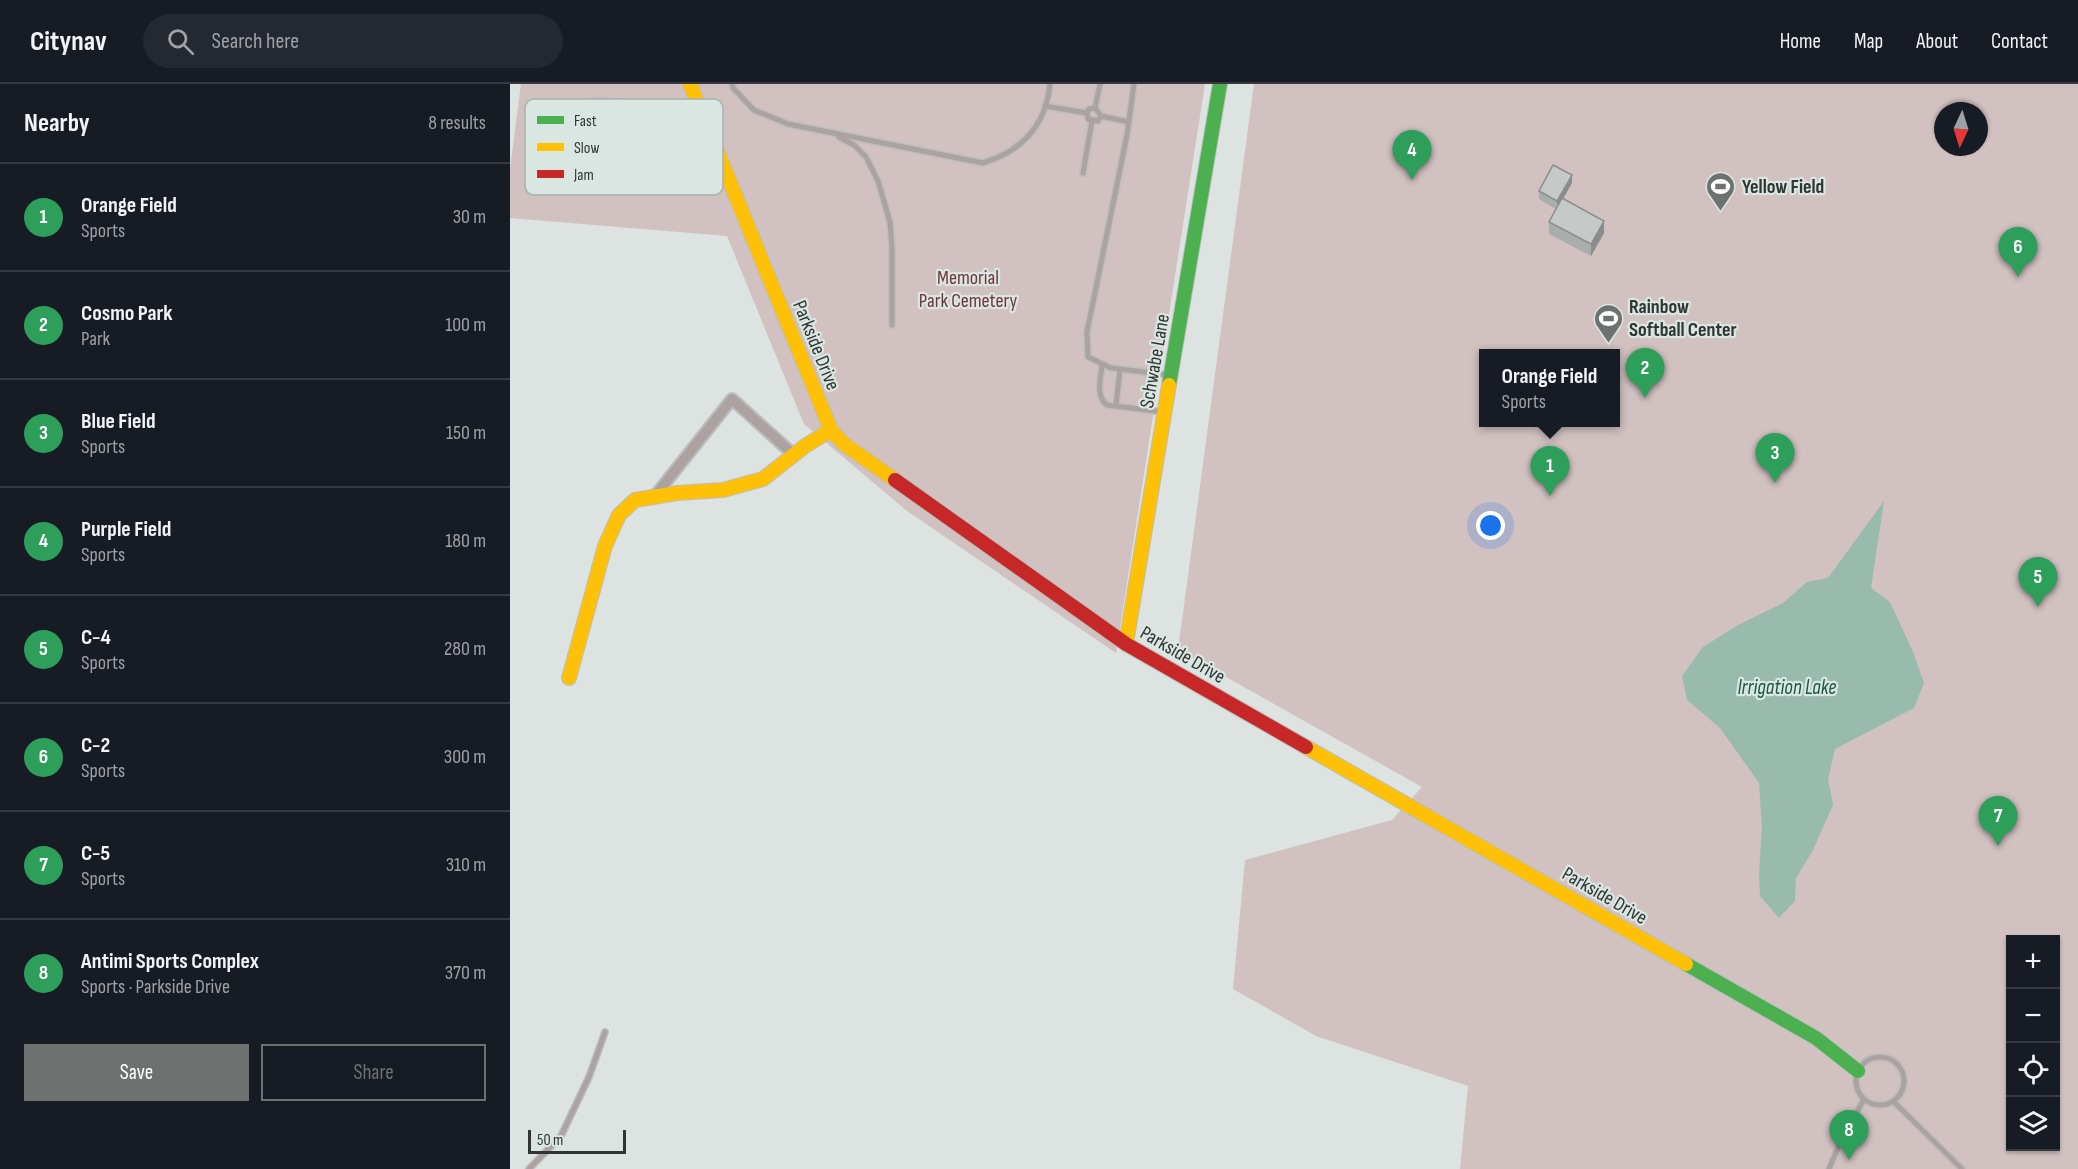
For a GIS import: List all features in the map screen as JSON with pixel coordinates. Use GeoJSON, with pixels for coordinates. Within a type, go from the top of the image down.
{"type":"FeatureCollection","features":[{"type":"Feature","properties":{"kind":"street","name":"Parkside Drive"},"geometry":{"type":"LineString","coordinates":[[690,84],[697,99]]}},
{"type":"Feature","properties":{"kind":"street","name":"Schwabe Lane"},"geometry":{"type":"LineString","coordinates":[[1126,644],[1221,84]]}},
{"type":"Feature","properties":{"kind":"street","name":"Parkside Drive"},"geometry":{"type":"LineString","coordinates":[[723,164],[831,430],[844,444],[1126,644],[1816,1038],[1858,1071]]}},
{"type":"Feature","properties":{"kind":"street"},"geometry":{"type":"LineString","coordinates":[[654,496],[732,399],[794,455]]}},
{"type":"Feature","properties":{"kind":"street"},"geometry":{"type":"LineString","coordinates":[[569,678],[605,546],[619,515],[635,500],[654,496],[723,490],[763,479],[831,430]]}},
{"type":"Feature","properties":{"kind":"lane"},"geometry":{"type":"LineString","coordinates":[[732,84],[733,88],[754,110],[788,124],[983,164],[1003,157],[1032,133],[1042,117],[1050,84]]}},
{"type":"Feature","properties":{"kind":"lane"},"geometry":{"type":"LineString","coordinates":[[1100,84],[1095,108],[1101,116],[1129,122]]}},
{"type":"Feature","properties":{"kind":"lane"},"geometry":{"type":"LineString","coordinates":[[1134,84],[1129,122],[1087,332],[1088,357],[1102,365],[1171,376]]}},
{"type":"Feature","properties":{"kind":"lane"},"geometry":{"type":"LineString","coordinates":[[1045,106],[1087,114]]}},
{"type":"Feature","properties":{"kind":"lane"},"geometry":{"type":"LineString","coordinates":[[1095,108],[1089,109],[1088,119],[1098,121],[1101,116]]}},
{"type":"Feature","properties":{"kind":"lane"},"geometry":{"type":"LineString","coordinates":[[1083,173],[1092,121]]}},
{"type":"Feature","properties":{"kind":"lane"},"geometry":{"type":"LineString","coordinates":[[832,134],[854,146],[866,157],[878,181],[890,222],[892,325]]}},
{"type":"Feature","properties":{"kind":"lane"},"geometry":{"type":"LineString","coordinates":[[1102,365],[1100,392],[1102,400],[1107,405],[1165,412]]}},
{"type":"Feature","properties":{"kind":"lane"},"geometry":{"type":"LineString","coordinates":[[1116,406],[1120,369]]}},
{"type":"Feature","properties":{"kind":"lane"},"geometry":{"type":"LineString","coordinates":[[1145,410],[1150,373]]}},
{"type":"Feature","properties":{"kind":"lane"},"geometry":{"type":"LineString","coordinates":[[529,1169],[561,1136],[589,1077],[605,1032]]}},
{"type":"Feature","properties":{"kind":"lane"},"geometry":{"type":"LineString","coordinates":[[1875,1058],[1891,1060],[1897,1065],[1904,1080],[1903,1088],[1893,1101],[1878,1105],[1864,1099],[1856,1086],[1858,1071],[1868,1060],[1875,1058]]}},
{"type":"Feature","properties":{"kind":"lane"},"geometry":{"type":"LineString","coordinates":[[1829,1169],[1839,1144],[1864,1099]]}},
{"type":"Feature","properties":{"kind":"lane"},"geometry":{"type":"LineString","coordinates":[[1893,1101],[1962,1169]]}},
{"type":"Feature","properties":{"kind":"green space","name":"Memorial Park Cemetery"},"geometry":{"type":"Polygon","coordinates":[[[521,84],[1205,84],[1116,653],[907,511],[804,424],[727,236],[510,218],[510,169],[521,84]]]}},
{"type":"Feature","properties":{"kind":"green space"},"geometry":{"type":"Polygon","coordinates":[[[1254,84],[2078,84],[2078,1169],[1460,1169],[1468,1086],[1316,1036],[1233,989],[1245,860],[1392,820],[1422,787],[1178,650],[1254,84]]]}},
{"type":"Feature","properties":{"kind":"water","name":"Irrigation Lake"},"geometry":{"type":"Polygon","coordinates":[[[1884,501],[1871,588],[1890,602],[1913,652],[1924,683],[1914,708],[1835,749],[1828,779],[1833,805],[1813,850],[1796,878],[1795,901],[1779,918],[1760,896],[1762,827],[1759,783],[1720,728],[1687,700],[1682,676],[1703,647],[1738,625],[1783,603],[1807,582],[1828,578],[1884,501]]]}},
{"type":"Feature","properties":{"kind":"building"},"geometry":{"type":"Polygon","coordinates":[[[1553,165],[1572,175],[1557,201],[1539,191],[1553,165]]]}},
{"type":"Feature","properties":{"kind":"building"},"geometry":{"type":"Polygon","coordinates":[[[1562,198],[1604,221],[1591,244],[1549,222],[1562,198]]]}},
{"type":"Feature","properties":{"kind":"traffic: fast"},"geometry":{"type":"LineString","coordinates":[[1169,385],[1220,84]]}},
{"type":"Feature","properties":{"kind":"traffic: fast"},"geometry":{"type":"LineString","coordinates":[[1686,964],[1816,1038],[1858,1071]]}},
{"type":"Feature","properties":{"kind":"traffic: slow"},"geometry":{"type":"LineString","coordinates":[[690,84],[696,99]]}},
{"type":"Feature","properties":{"kind":"traffic: slow"},"geometry":{"type":"LineString","coordinates":[[723,165],[831,430],[844,444],[895,480]]}},
{"type":"Feature","properties":{"kind":"traffic: slow"},"geometry":{"type":"LineString","coordinates":[[1126,644],[1169,385]]}},
{"type":"Feature","properties":{"kind":"traffic: slow"},"geometry":{"type":"LineString","coordinates":[[569,678],[605,546],[619,515],[635,500],[677,493],[723,490],[763,479],[805,446],[831,430]]}},
{"type":"Feature","properties":{"kind":"traffic: slow"},"geometry":{"type":"LineString","coordinates":[[1306,747],[1686,964]]}},
{"type":"Feature","properties":{"kind":"traffic: jam"},"geometry":{"type":"LineString","coordinates":[[895,480],[1126,644],[1306,747]]}},
{"type":"Feature","properties":{"kind":"place","name":"Purple Field"},"geometry":{"type":"Point","coordinates":[1412,180]}},
{"type":"Feature","properties":{"kind":"place","name":"Yellow Field"},"geometry":{"type":"Point","coordinates":[1721,212]}},
{"type":"Feature","properties":{"kind":"place","name":"C-2"},"geometry":{"type":"Point","coordinates":[2018,277]}},
{"type":"Feature","properties":{"kind":"place","name":"Rainbow Softball Center"},"geometry":{"type":"Point","coordinates":[1608,344]}},
{"type":"Feature","properties":{"kind":"place","name":"Cosmo Park"},"geometry":{"type":"Point","coordinates":[1645,398]}},
{"type":"Feature","properties":{"kind":"place","name":"Blue Field"},"geometry":{"type":"Point","coordinates":[1775,483]}},
{"type":"Feature","properties":{"kind":"place","name":"Orange Field"},"geometry":{"type":"Point","coordinates":[1550,496]}},
{"type":"Feature","properties":{"kind":"place","name":"C-4"},"geometry":{"type":"Point","coordinates":[2038,607]}},
{"type":"Feature","properties":{"kind":"place","name":"C-5"},"geometry":{"type":"Point","coordinates":[1998,846]}},
{"type":"Feature","properties":{"kind":"place","name":"Antimi Sports Complex"},"geometry":{"type":"Point","coordinates":[1849,1160]}}]}
